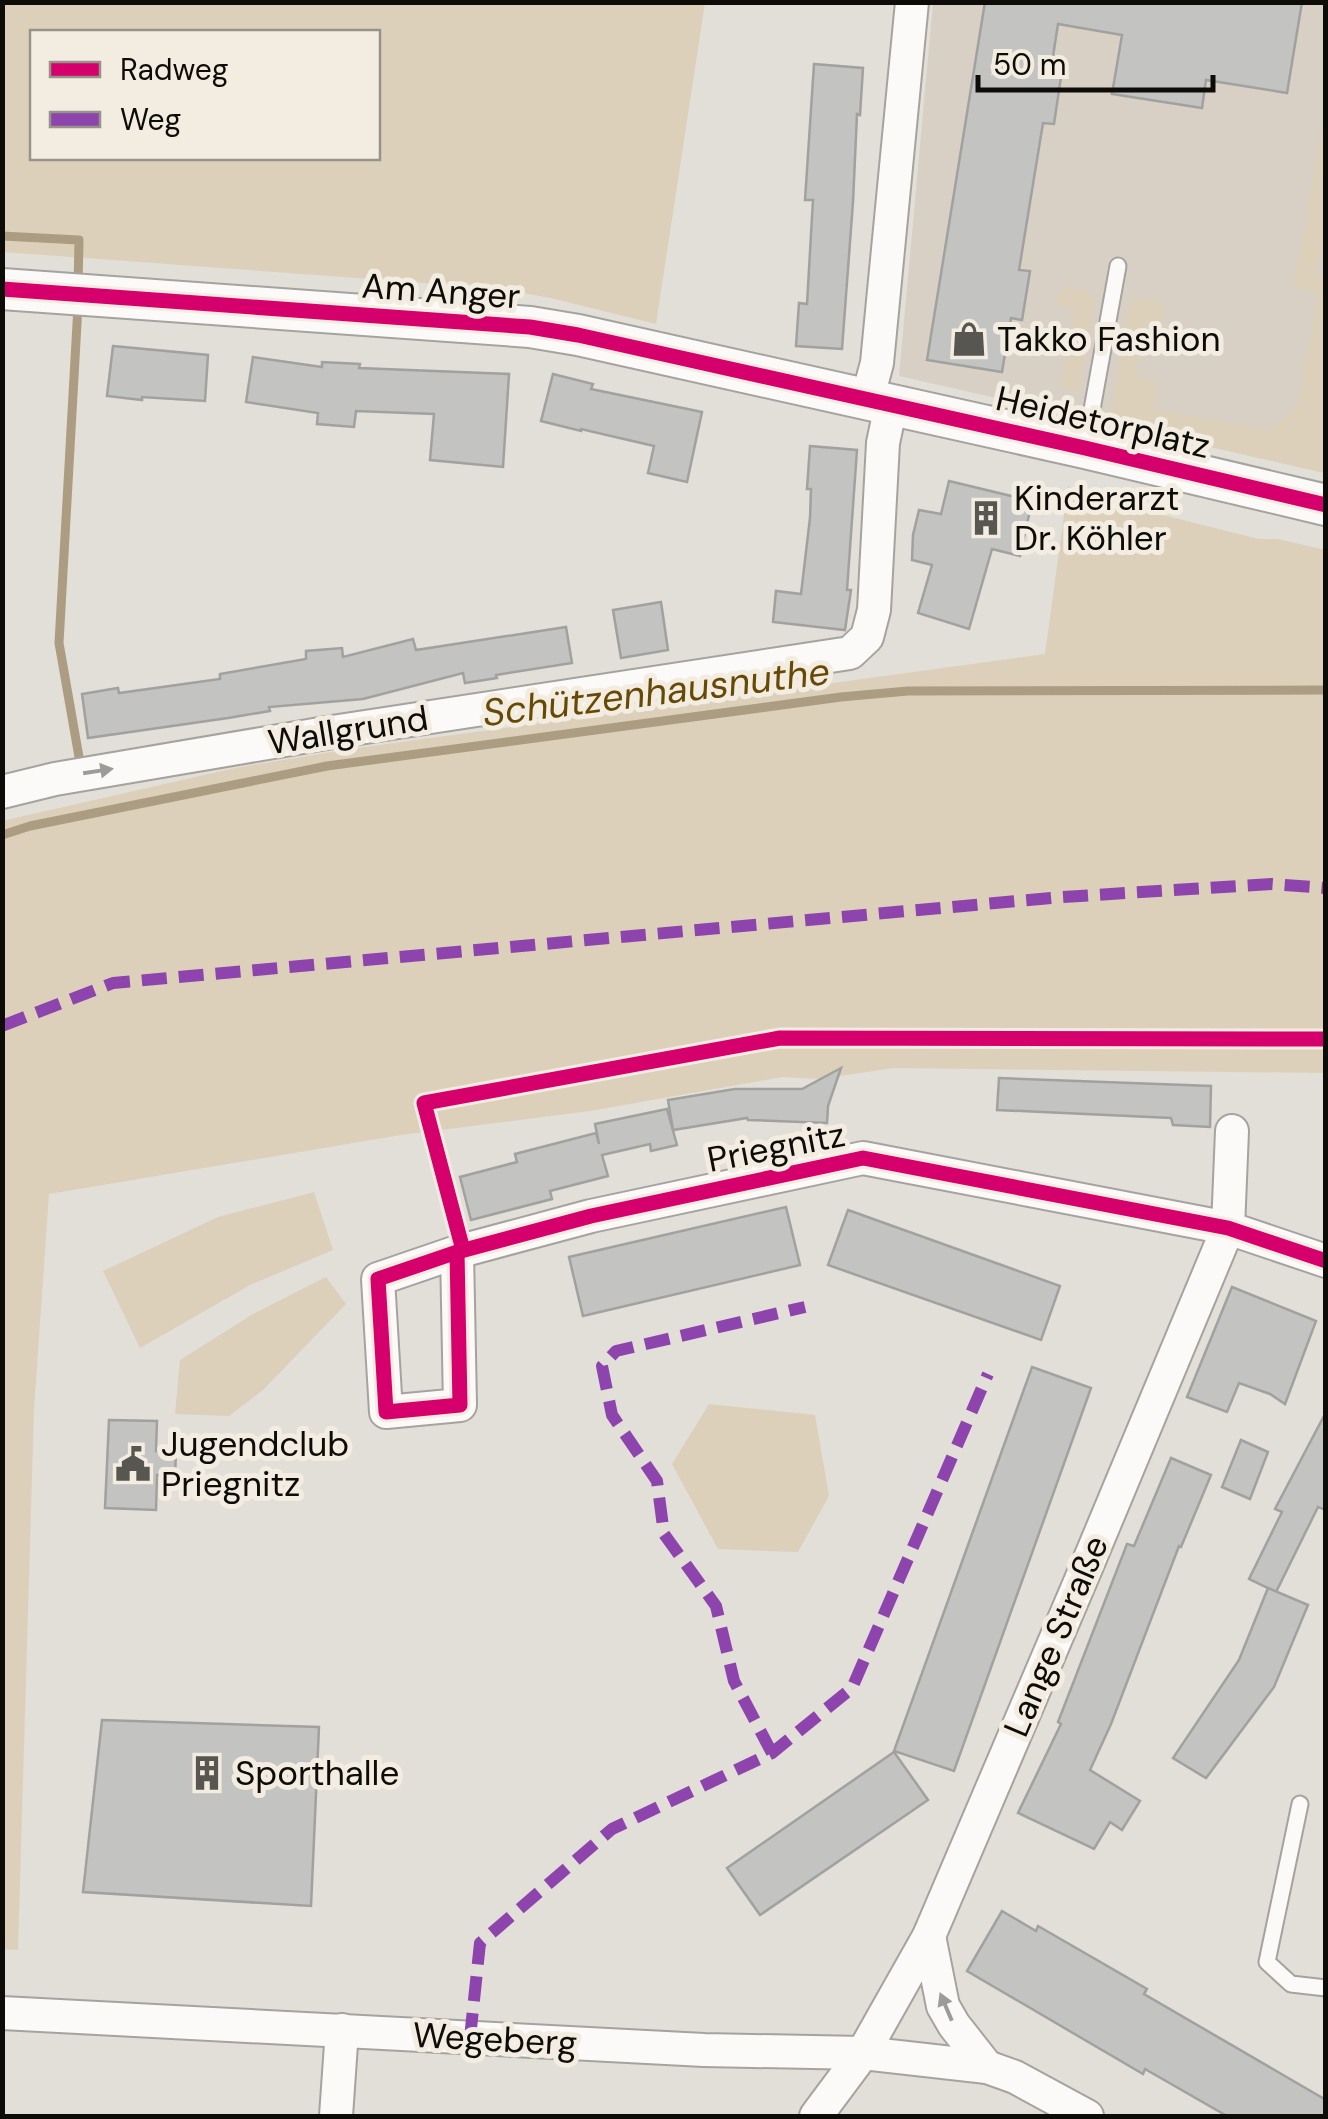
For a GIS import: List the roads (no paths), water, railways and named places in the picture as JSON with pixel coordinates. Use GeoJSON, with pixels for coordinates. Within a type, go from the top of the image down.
{"type":"FeatureCollection","features":[{"type":"Feature","properties":{"kind":"street"},"geometry":{"type":"LineString","coordinates":[[879,403],[877,363],[912,2]]}},
{"type":"Feature","properties":{"kind":"street","name":"Am Anger"},"geometry":{"type":"LineString","coordinates":[[2,289],[530,327],[879,403]]}},
{"type":"Feature","properties":{"kind":"street","name":"Heidetorplatz"},"geometry":{"type":"LineString","coordinates":[[879,403],[1326,505]]}},
{"type":"Feature","properties":{"kind":"street","name":"Wallgrund"},"geometry":{"type":"LineString","coordinates":[[2,792],[54,778],[326,733],[850,653],[867,637],[874,610],[883,443],[879,403]]}},
{"type":"Feature","properties":{"kind":"street","name":"Lange Straße"},"geometry":{"type":"LineString","coordinates":[[816,2116],[864,2052],[929,1936],[1228,1228],[1232,1132]]}},
{"type":"Feature","properties":{"kind":"street","name":"Priegnitz"},"geometry":{"type":"LineString","coordinates":[[457,1252],[460,1405],[386,1412],[378,1279],[457,1252],[591,1216],[863,1158],[1228,1228],[1326,1261]]}},
{"type":"Feature","properties":{"kind":"street","name":"Wegeberg"},"geometry":{"type":"LineString","coordinates":[[929,1936],[943,2006],[987,2067]]}},
{"type":"Feature","properties":{"kind":"street","name":"Wegeberg"},"geometry":{"type":"LineString","coordinates":[[2,2013],[704,2050],[864,2052],[987,2067],[1015,2077],[1086,2116]]}},
{"type":"Feature","properties":{"kind":"street"},"geometry":{"type":"LineString","coordinates":[[336,2116],[342,2030]]}},
{"type":"Feature","properties":{"kind":"lane"},"geometry":{"type":"LineString","coordinates":[[1085,448],[1118,266]]}},
{"type":"Feature","properties":{"kind":"lane"},"geometry":{"type":"LineString","coordinates":[[1300,1804],[1267,1962],[1290,1984],[1326,1988]]}},
{"type":"Feature","properties":{"kind":"waterway"},"geometry":{"type":"LineString","coordinates":[[2,236],[79,240],[78,286]]}},
{"type":"Feature","properties":{"kind":"waterway"},"geometry":{"type":"LineString","coordinates":[[78,306],[59,643],[79,757]]}},
{"type":"Feature","properties":{"kind":"waterway","name":"Schützenhausnuthe"},"geometry":{"type":"LineString","coordinates":[[2,835],[327,766],[841,697],[908,691],[1326,690]]}},
{"type":"Feature","properties":{"kind":"place","name":"Takko Fashion"},"geometry":{"type":"Point","coordinates":[969,339]}},
{"type":"Feature","properties":{"kind":"place","name":"Kinderarzt Dr. Köhler"},"geometry":{"type":"Point","coordinates":[986,518]}},
{"type":"Feature","properties":{"kind":"place","name":"Jugendclub Priegnitz"},"geometry":{"type":"Point","coordinates":[133,1464]}},
{"type":"Feature","properties":{"kind":"place","name":"Sporthalle"},"geometry":{"type":"Point","coordinates":[207,1773]}}]}
